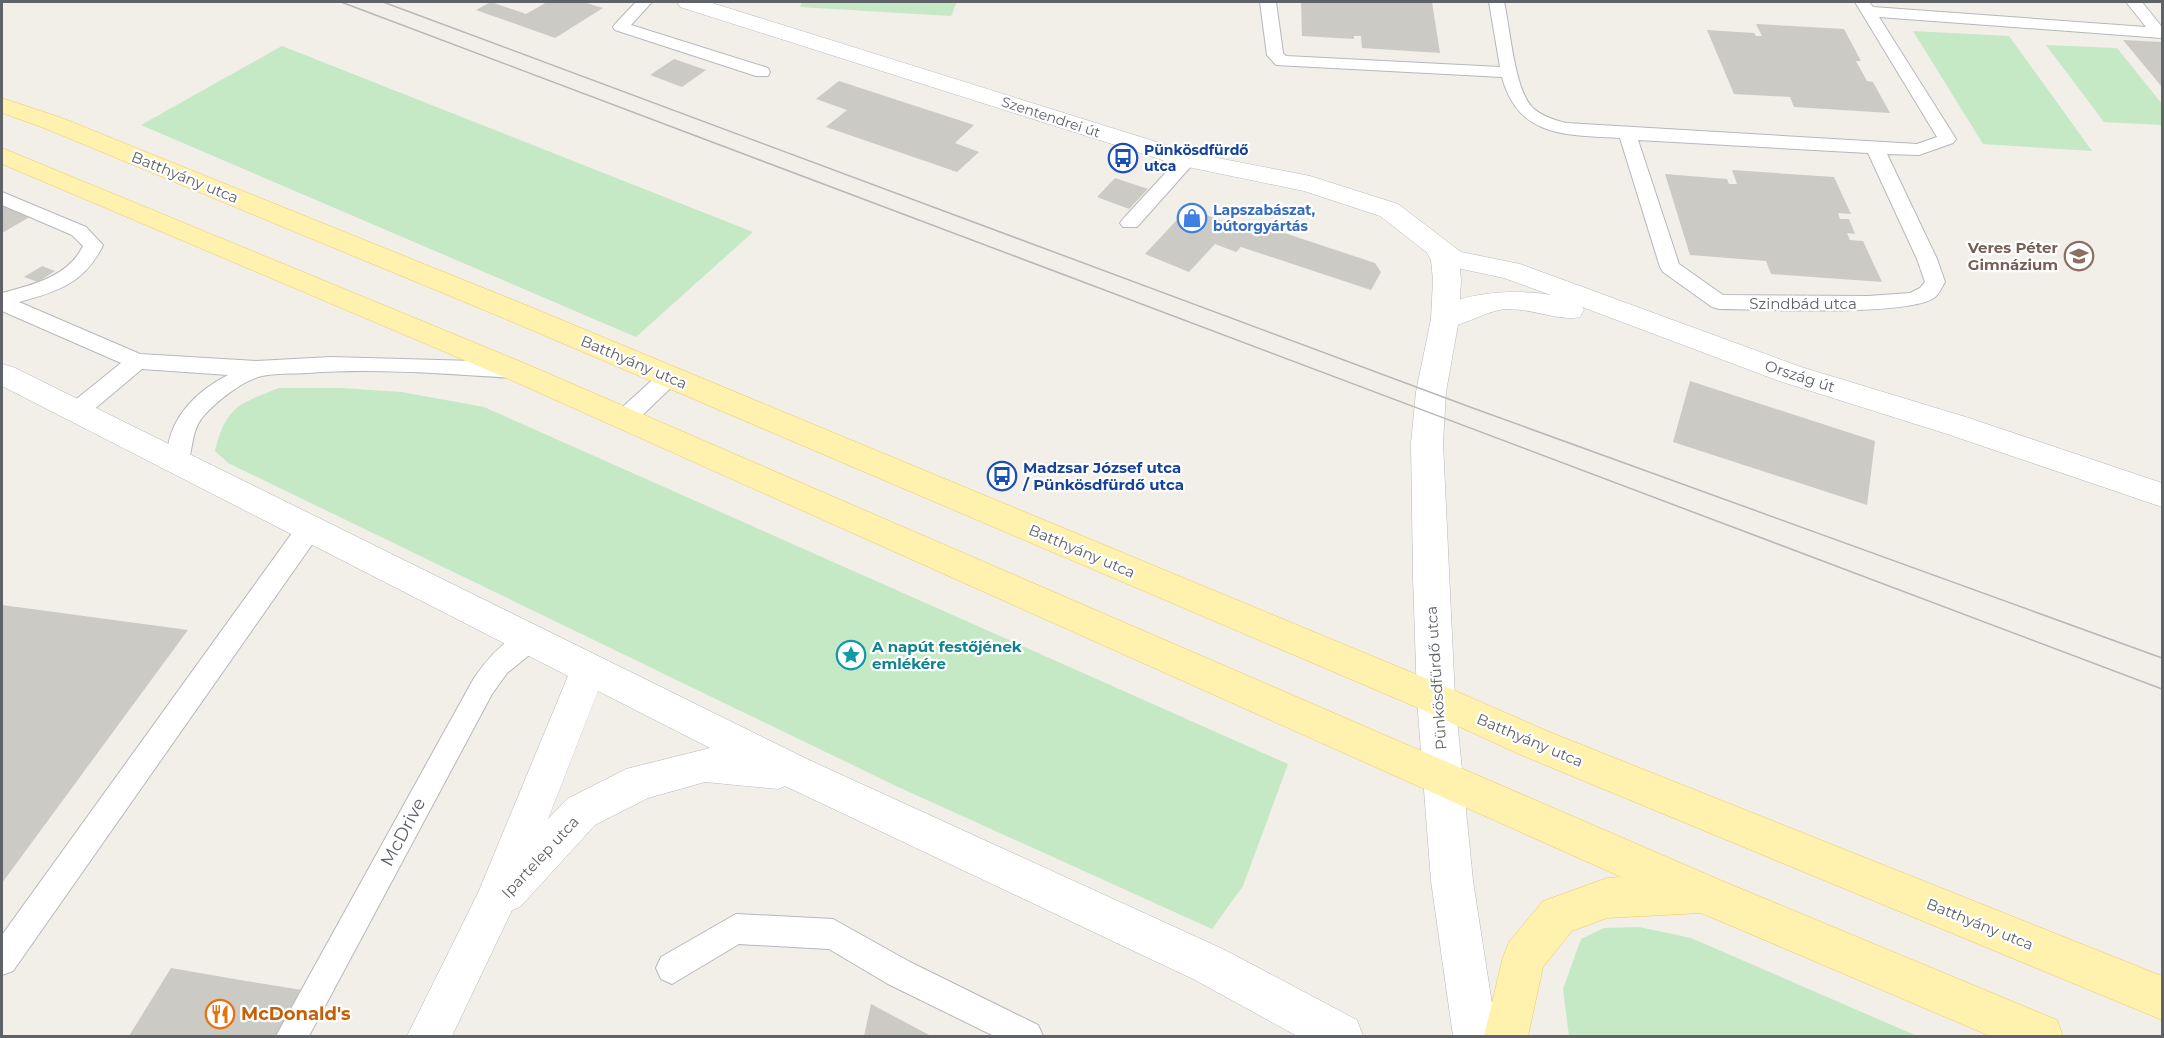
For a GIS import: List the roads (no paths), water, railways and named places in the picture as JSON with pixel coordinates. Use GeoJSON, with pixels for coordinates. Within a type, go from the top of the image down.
{"type":"FeatureCollection","features":[{"type":"Feature","properties":{"kind":"main road","name":"Batthyány utca"},"geometry":{"type":"LineString","coordinates":[[2,105],[53,123],[518,313],[1436,699],[1534,743],[2163,998]]}},
{"type":"Feature","properties":{"kind":"main road"},"geometry":{"type":"LineString","coordinates":[[2,155],[514,370],[1705,894],[2041,1036]]}},
{"type":"Feature","properties":{"kind":"main road"},"geometry":{"type":"LineString","coordinates":[[1506,1036],[1524,957],[1558,916],[1607,898],[1705,894]]}},
{"type":"Feature","properties":{"kind":"street","name":"Szentendrei út"},"geometry":{"type":"LineString","coordinates":[[688,2],[1187,160],[1310,184],[1389,210],[1440,251]]}},
{"type":"Feature","properties":{"kind":"street","name":"Pünkösdfürdő utca"},"geometry":{"type":"LineString","coordinates":[[1440,251],[1447,268],[1445,319],[1431,392],[1427,443],[1436,699],[1452,881],[1475,1036]]}},
{"type":"Feature","properties":{"kind":"street","name":"Ország út"},"geometry":{"type":"LineString","coordinates":[[1440,251],[1460,261],[1510,270],[1790,374],[1958,426],[2163,495]]}},
{"type":"Feature","properties":{"kind":"street"},"geometry":{"type":"LineString","coordinates":[[1445,319],[1486,302],[1522,300],[1550,304],[1632,328],[1720,349]]}},
{"type":"Feature","properties":{"kind":"street"},"geometry":{"type":"LineString","coordinates":[[2,374],[795,772],[1210,965],[1341,1036]]}},
{"type":"Feature","properties":{"kind":"street","name":"Ipartelep utca"},"geometry":{"type":"LineString","coordinates":[[429,1036],[493,906],[589,669]]}},
{"type":"Feature","properties":{"kind":"street","name":"Ipartelep utca"},"geometry":{"type":"LineString","coordinates":[[493,906],[581,812],[640,782],[705,765],[795,772]]}},
{"type":"Feature","properties":{"kind":"lane"},"geometry":{"type":"LineString","coordinates":[[644,2],[621,27],[762,72]]}},
{"type":"Feature","properties":{"kind":"lane"},"geometry":{"type":"LineString","coordinates":[[1268,2],[1275,55],[1282,61],[1509,72]]}},
{"type":"Feature","properties":{"kind":"lane"},"geometry":{"type":"LineString","coordinates":[[1497,2],[1509,72],[1522,107],[1558,127],[1582,131],[1919,150],[1947,139],[1865,6]]}},
{"type":"Feature","properties":{"kind":"lane"},"geometry":{"type":"LineString","coordinates":[[2133,2],[2161,33]]}},
{"type":"Feature","properties":{"kind":"lane"},"geometry":{"type":"LineString","coordinates":[[1865,6],[2161,33]]}},
{"type":"Feature","properties":{"kind":"lane","name":"Szindbád utca"},"geometry":{"type":"LineString","coordinates":[[1627,132],[1670,267],[1719,303],[1868,303],[1913,299],[1926,293],[1935,282],[1927,259],[1875,148]]}},
{"type":"Feature","properties":{"kind":"lane"},"geometry":{"type":"LineString","coordinates":[[1130,223],[1187,160]]}},
{"type":"Feature","properties":{"kind":"lane"},"geometry":{"type":"LineString","coordinates":[[2,198],[79,231],[93,245],[83,264],[68,276],[49,286],[2,302]]}},
{"type":"Feature","properties":{"kind":"lane"},"geometry":{"type":"LineString","coordinates":[[2,302],[137,361],[257,369],[331,364],[514,370]]}},
{"type":"Feature","properties":{"kind":"lane"},"geometry":{"type":"LineString","coordinates":[[77,411],[137,361]]}},
{"type":"Feature","properties":{"kind":"lane"},"geometry":{"type":"LineString","coordinates":[[177,463],[182,434],[200,406],[221,387],[257,369]]}},
{"type":"Feature","properties":{"kind":"lane"},"geometry":{"type":"LineString","coordinates":[[624,419],[669,377]]}},
{"type":"Feature","properties":{"kind":"lane"},"geometry":{"type":"LineString","coordinates":[[2,960],[309,529]]}},
{"type":"Feature","properties":{"kind":"lane","name":"McDrive"},"geometry":{"type":"LineString","coordinates":[[292,1036],[483,686],[498,665],[529,640]]}},
{"type":"Feature","properties":{"kind":"lane"},"geometry":{"type":"LineString","coordinates":[[672,968],[736,929],[833,934],[899,973],[1027,1036]]}},
{"type":"Feature","properties":{"kind":"tram line"},"geometry":{"type":"LineString","coordinates":[[341,2],[2162,689]]}},
{"type":"Feature","properties":{"kind":"tram line"},"geometry":{"type":"LineString","coordinates":[[383,2],[1470,407],[2162,658]]}},
{"type":"Feature","properties":{"kind":"place","name":"Pünkösdfürdő utca"},"geometry":{"type":"Point","coordinates":[1123,158]}},
{"type":"Feature","properties":{"kind":"place","name":"Lapszabászat, bútorgyártás"},"geometry":{"type":"Point","coordinates":[1192,218]}},
{"type":"Feature","properties":{"kind":"place","name":"Veres Péter Gimnázium"},"geometry":{"type":"Point","coordinates":[2079,256]}},
{"type":"Feature","properties":{"kind":"place","name":"Madzsar József utca / Pünkösdfürdő utca"},"geometry":{"type":"Point","coordinates":[1002,476]}},
{"type":"Feature","properties":{"kind":"place","name":"A napút festőjének emlékére"},"geometry":{"type":"Point","coordinates":[851,655]}},
{"type":"Feature","properties":{"kind":"place","name":"McDonald's"},"geometry":{"type":"Point","coordinates":[220,1014]}}]}
